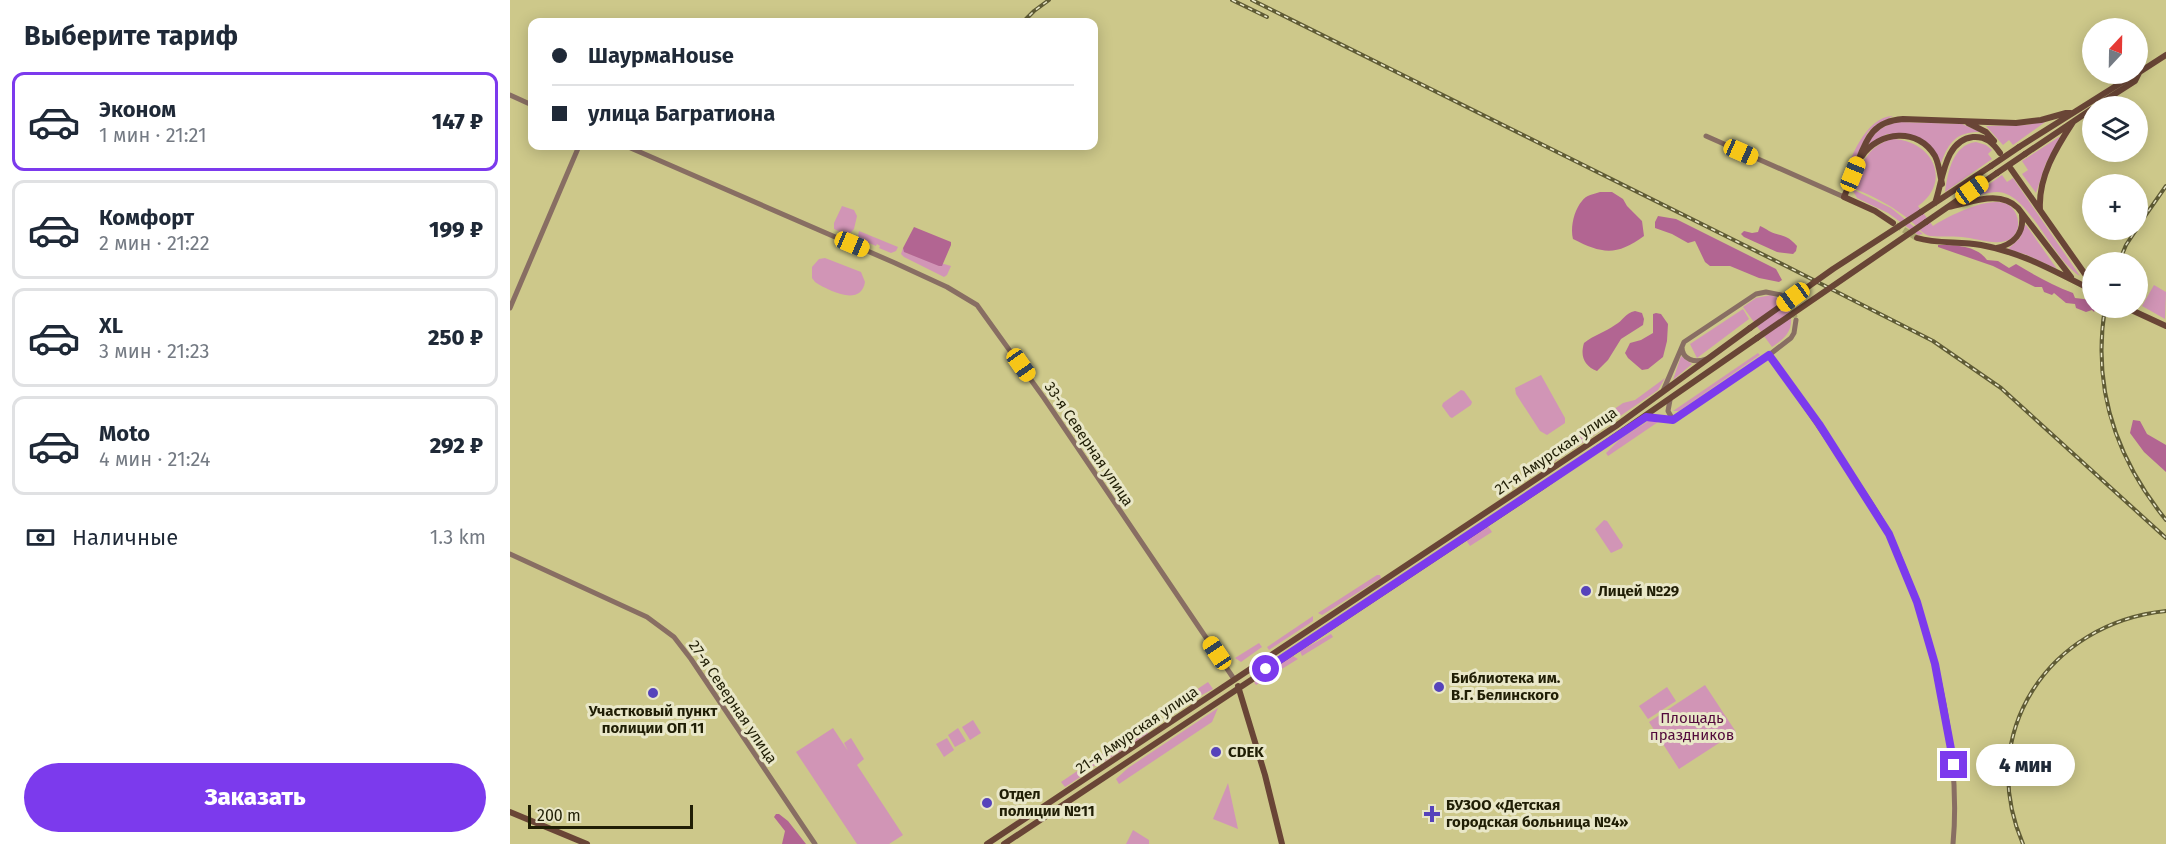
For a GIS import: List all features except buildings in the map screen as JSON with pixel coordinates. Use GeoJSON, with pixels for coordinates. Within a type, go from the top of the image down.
{"type":"FeatureCollection","features":[{"type":"Feature","properties":{"kind":"main road","name":"21-я Амурская улица"},"geometry":{"type":"LineString","coordinates":[[2148,66],[2166,55]]}},
{"type":"Feature","properties":{"kind":"main road","name":"21-я Амурская улица"},"geometry":{"type":"LineString","coordinates":[[987,844],[1658,396],[1833,269],[2119,84]]}},
{"type":"Feature","properties":{"kind":"main road","name":"21-я Амурская улица"},"geometry":{"type":"LineString","coordinates":[[2112,96],[2130,84]]}},
{"type":"Feature","properties":{"kind":"main road"},"geometry":{"type":"LineString","coordinates":[[1893,223],[1875,211],[1844,197],[1866,140],[1876,128],[1903,119],[2024,123],[2066,113],[2071,114]]}},
{"type":"Feature","properties":{"kind":"main road","name":"21-я Амурская улица"},"geometry":{"type":"LineString","coordinates":[[1004,844],[1646,417],[1757,338],[2082,116]]}},
{"type":"Feature","properties":{"kind":"main road"},"geometry":{"type":"LineString","coordinates":[[1935,203],[1950,153],[1961,141],[1982,137],[1998,150],[1986,132],[1965,121]]}},
{"type":"Feature","properties":{"kind":"main road"},"geometry":{"type":"LineString","coordinates":[[2040,211],[2040,192],[2043,182],[2056,151],[2073,122]]}},
{"type":"Feature","properties":{"kind":"main road"},"geometry":{"type":"LineString","coordinates":[[1858,161],[1868,148],[1879,140],[1892,135],[1908,136],[1921,141],[1932,151],[1939,165],[1942,184]]}},
{"type":"Feature","properties":{"kind":"main road"},"geometry":{"type":"LineString","coordinates":[[2011,168],[2082,269]]}},
{"type":"Feature","properties":{"kind":"main road"},"geometry":{"type":"LineString","coordinates":[[1948,207],[1996,197],[2008,200],[2021,212],[2062,268],[2078,283]]}},
{"type":"Feature","properties":{"kind":"main road"},"geometry":{"type":"LineString","coordinates":[[1996,248],[2012,243],[2018,236],[2023,222],[2021,212]]}},
{"type":"Feature","properties":{"kind":"main road"},"geometry":{"type":"LineString","coordinates":[[1917,238],[1926,241],[1967,243],[1996,248],[2031,259],[2082,285]]}},
{"type":"Feature","properties":{"kind":"main road"},"geometry":{"type":"LineString","coordinates":[[2078,283],[2082,282]]}},
{"type":"Feature","properties":{"kind":"main road"},"geometry":{"type":"LineString","coordinates":[[2148,318],[2166,326]]}},
{"type":"Feature","properties":{"kind":"main road"},"geometry":{"type":"LineString","coordinates":[[1457,532],[1462,540]]}},
{"type":"Feature","properties":{"kind":"main road"},"geometry":{"type":"LineString","coordinates":[[1292,641],[1297,649]]}},
{"type":"Feature","properties":{"kind":"main road"},"geometry":{"type":"LineString","coordinates":[[1234,679],[1239,687],[1265,775],[1282,844]]}},
{"type":"Feature","properties":{"kind":"main road"},"geometry":{"type":"LineString","coordinates":[[510,812],[587,844]]}},
{"type":"Feature","properties":{"kind":"street"},"geometry":{"type":"LineString","coordinates":[[510,95],[528,103]]}},
{"type":"Feature","properties":{"kind":"street"},"geometry":{"type":"LineString","coordinates":[[1706,136],[1844,197]]}},
{"type":"Feature","properties":{"kind":"street"},"geometry":{"type":"LineString","coordinates":[[510,308],[577,150]]}},
{"type":"Feature","properties":{"kind":"street","name":"33-я Северная улица"},"geometry":{"type":"LineString","coordinates":[[635,150],[895,263],[947,287],[977,305],[1037,388],[1234,679]]}},
{"type":"Feature","properties":{"kind":"street"},"geometry":{"type":"LineString","coordinates":[[1658,396],[1666,388],[1684,342],[1756,294],[1766,292],[1781,295]]}},
{"type":"Feature","properties":{"kind":"street"},"geometry":{"type":"LineString","coordinates":[[1646,417],[1673,420],[1791,338],[1796,320]]}},
{"type":"Feature","properties":{"kind":"street"},"geometry":{"type":"LineString","coordinates":[[1684,342],[1682,351],[1688,358],[1699,361],[1709,358]]}},
{"type":"Feature","properties":{"kind":"street"},"geometry":{"type":"LineString","coordinates":[[1769,355],[1819,424],[1882,521],[1917,602],[1937,673],[1954,765],[1953,844]]}},
{"type":"Feature","properties":{"kind":"street"},"geometry":{"type":"LineString","coordinates":[[1670,400],[1668,411],[1673,420]]}},
{"type":"Feature","properties":{"kind":"street","name":"27-я Северная улица"},"geometry":{"type":"LineString","coordinates":[[510,554],[632,608],[674,637],[692,659],[814,844]]}},
{"type":"Feature","properties":{"kind":"green space"},"geometry":{"type":"Polygon","coordinates":[[[1893,116],[1868,132],[1844,183],[1849,164],[1866,132],[1883,118],[1893,116]]]}},
{"type":"Feature","properties":{"kind":"green space"},"geometry":{"type":"Polygon","coordinates":[[[2048,120],[2013,145],[2009,140],[2003,145],[1986,126],[2027,125],[2048,120]]]}},
{"type":"Feature","properties":{"kind":"green space"},"geometry":{"type":"Polygon","coordinates":[[[1900,122],[1962,124],[1980,132],[1959,136],[1947,149],[1941,163],[1938,156],[1909,134],[1887,134],[1868,145],[1881,129],[1900,122]]]}},
{"type":"Feature","properties":{"kind":"green space"},"geometry":{"type":"Polygon","coordinates":[[[2059,137],[2061,138],[2046,163],[2036,193],[2022,174],[2028,170],[2022,161],[2059,137]]]}},
{"type":"Feature","properties":{"kind":"green space"},"geometry":{"type":"Polygon","coordinates":[[[1892,139],[1918,146],[1933,164],[1936,174],[1934,185],[1929,196],[1918,206],[1933,226],[1971,207],[1993,202],[2010,206],[2014,210],[2018,221],[2015,235],[2009,240],[1994,242],[1927,235],[1891,207],[1853,188],[1866,157],[1876,146],[1892,139]]]}},
{"type":"Feature","properties":{"kind":"green space"},"geometry":{"type":"Polygon","coordinates":[[[1976,142],[1992,150],[1988,154],[1992,159],[1945,192],[1956,154],[1961,148],[1976,142]]]}},
{"type":"Feature","properties":{"kind":"green space"},"geometry":{"type":"Polygon","coordinates":[[[2002,175],[2007,182],[2013,178],[2080,276],[2059,256],[2030,214],[2009,195],[1994,192],[1970,198],[2002,175]]]}},
{"type":"Feature","properties":{"kind":"green space"},"geometry":{"type":"Polygon","coordinates":[[[1852,189],[1891,208],[1923,234],[1918,235],[1888,213],[1857,198],[1852,189]]]}},
{"type":"Feature","properties":{"kind":"green space"},"geometry":{"type":"Polygon","coordinates":[[[842,206],[854,210],[857,216],[854,229],[848,235],[834,229],[834,223],[842,206]]]}},
{"type":"Feature","properties":{"kind":"green space"},"geometry":{"type":"Polygon","coordinates":[[[2025,225],[2057,269],[2008,249],[2020,238],[2025,225]]]}},
{"type":"Feature","properties":{"kind":"green space"},"geometry":{"type":"Polygon","coordinates":[[[859,231],[898,247],[891,253],[879,248],[877,244],[876,246],[860,239],[859,231]]]}},
{"type":"Feature","properties":{"kind":"green space"},"geometry":{"type":"Polygon","coordinates":[[[903,248],[906,253],[951,266],[947,275],[944,277],[904,257],[901,254],[903,248]]]}},
{"type":"Feature","properties":{"kind":"green space"},"geometry":{"type":"Polygon","coordinates":[[[825,258],[861,272],[865,282],[862,290],[857,294],[844,295],[815,282],[812,278],[812,267],[819,259],[825,258]]]}},
{"type":"Feature","properties":{"kind":"green space"},"geometry":{"type":"Polygon","coordinates":[[[2154,285],[2166,292],[2165,319],[2148,309],[2148,296],[2154,285]]]}},
{"type":"Feature","properties":{"kind":"green space"},"geometry":{"type":"Polygon","coordinates":[[[1771,295],[1786,306],[1791,317],[1790,328],[1785,336],[1772,347],[1743,307],[1756,298],[1771,295]]]}},
{"type":"Feature","properties":{"kind":"green space"},"geometry":{"type":"Polygon","coordinates":[[[1743,309],[1749,319],[1697,358],[1690,344],[1743,309]]]}},
{"type":"Feature","properties":{"kind":"green space"},"geometry":{"type":"Polygon","coordinates":[[[1758,353],[1760,355],[1679,411],[1673,411],[1758,353]]]}},
{"type":"Feature","properties":{"kind":"green space"},"geometry":{"type":"Polygon","coordinates":[[[1681,356],[1692,364],[1673,380],[1681,356]]]}},
{"type":"Feature","properties":{"kind":"green space"},"geometry":{"type":"Polygon","coordinates":[[[1541,375],[1565,418],[1565,423],[1547,435],[1540,431],[1516,394],[1515,388],[1541,375]]]}},
{"type":"Feature","properties":{"kind":"green space"},"geometry":{"type":"Polygon","coordinates":[[[1665,378],[1658,390],[1613,421],[1607,422],[1603,417],[1623,403],[1635,400],[1665,378]]]}},
{"type":"Feature","properties":{"kind":"green space"},"geometry":{"type":"Polygon","coordinates":[[[1461,390],[1472,402],[1452,418],[1442,406],[1461,390]]]}},
{"type":"Feature","properties":{"kind":"green space"},"geometry":{"type":"Polygon","coordinates":[[[1598,420],[1603,427],[1600,431],[1552,463],[1548,463],[1544,457],[1598,420]]]}},
{"type":"Feature","properties":{"kind":"green space"},"geometry":{"type":"Polygon","coordinates":[[[1650,420],[1661,420],[1608,456],[1606,453],[1620,439],[1650,420]]]}},
{"type":"Feature","properties":{"kind":"green space"},"geometry":{"type":"Polygon","coordinates":[[[1604,520],[1623,545],[1622,548],[1611,553],[1595,529],[1604,520]]]}},
{"type":"Feature","properties":{"kind":"green space"},"geometry":{"type":"Polygon","coordinates":[[[1488,526],[1492,532],[1470,546],[1466,540],[1488,526]]]}},
{"type":"Feature","properties":{"kind":"green space"},"geometry":{"type":"Polygon","coordinates":[[[1377,575],[1381,578],[1322,615],[1318,613],[1377,575]]]}},
{"type":"Feature","properties":{"kind":"green space"},"geometry":{"type":"Polygon","coordinates":[[[1313,616],[1313,621],[1269,650],[1267,647],[1313,616]]]}},
{"type":"Feature","properties":{"kind":"green space"},"geometry":{"type":"Polygon","coordinates":[[[1331,634],[1333,637],[1302,656],[1300,651],[1331,634]]]}},
{"type":"Feature","properties":{"kind":"green space"},"geometry":{"type":"Polygon","coordinates":[[[1259,643],[1262,647],[1241,662],[1235,658],[1259,643]]]}},
{"type":"Feature","properties":{"kind":"green space"},"geometry":{"type":"Polygon","coordinates":[[[1293,656],[1298,659],[1256,685],[1254,682],[1293,656]]]}},
{"type":"Feature","properties":{"kind":"green space"},"geometry":{"type":"Polygon","coordinates":[[[1208,682],[1213,689],[1183,705],[1187,696],[1208,682]]]}},
{"type":"Feature","properties":{"kind":"green space","name":"Площадь праздников"},"geometry":{"type":"Polygon","coordinates":[[[1705,685],[1736,732],[1679,769],[1649,722],[1705,685]]]}},
{"type":"Feature","properties":{"kind":"green space"},"geometry":{"type":"Polygon","coordinates":[[[1667,687],[1676,701],[1648,719],[1639,706],[1667,687]]]}},
{"type":"Feature","properties":{"kind":"green space"},"geometry":{"type":"Polygon","coordinates":[[[1218,708],[1212,722],[1119,784],[1116,779],[1128,768],[1218,708]]]}},
{"type":"Feature","properties":{"kind":"green space"},"geometry":{"type":"Polygon","coordinates":[[[973,720],[981,733],[970,740],[962,727],[973,720]]]}},
{"type":"Feature","properties":{"kind":"green space"},"geometry":{"type":"Polygon","coordinates":[[[1156,722],[1147,734],[1104,762],[1091,767],[1088,772],[1065,787],[1061,782],[1148,723],[1156,722]]]}},
{"type":"Feature","properties":{"kind":"green space"},"geometry":{"type":"Polygon","coordinates":[[[833,728],[848,751],[844,743],[851,738],[864,759],[857,765],[903,835],[889,844],[857,844],[796,752],[833,728]]]}},
{"type":"Feature","properties":{"kind":"green space"},"geometry":{"type":"Polygon","coordinates":[[[958,728],[966,741],[955,747],[948,735],[958,728]]]}},
{"type":"Feature","properties":{"kind":"green space"},"geometry":{"type":"Polygon","coordinates":[[[947,738],[954,750],[944,757],[936,744],[947,738]]]}},
{"type":"Feature","properties":{"kind":"green space"},"geometry":{"type":"Polygon","coordinates":[[[1228,783],[1238,829],[1213,819],[1228,783]]]}},
{"type":"Feature","properties":{"kind":"green space"},"geometry":{"type":"Polygon","coordinates":[[[1133,830],[1149,840],[1149,844],[1126,844],[1133,830]]]}},
{"type":"Feature","properties":{"kind":"shaded area"},"geometry":{"type":"Polygon","coordinates":[[[1600,192],[1612,192],[1623,199],[1642,221],[1644,236],[1626,247],[1609,251],[1593,248],[1573,239],[1572,225],[1579,205],[1586,197],[1600,192]]]}},
{"type":"Feature","properties":{"kind":"shaded area"},"geometry":{"type":"Polygon","coordinates":[[[1658,216],[1676,219],[1776,269],[1782,280],[1779,282],[1759,278],[1730,266],[1710,266],[1705,262],[1695,241],[1688,243],[1655,228],[1658,216]]]}},
{"type":"Feature","properties":{"kind":"shaded area"},"geometry":{"type":"Polygon","coordinates":[[[1760,226],[1790,239],[1797,246],[1796,251],[1793,254],[1777,252],[1741,234],[1744,231],[1758,232],[1760,226]]]}},
{"type":"Feature","properties":{"kind":"shaded area"},"geometry":{"type":"Polygon","coordinates":[[[914,227],[951,242],[942,266],[904,252],[903,248],[914,227]]]}},
{"type":"Feature","properties":{"kind":"shaded area"},"geometry":{"type":"Polygon","coordinates":[[[1938,245],[1958,246],[1971,249],[1987,260],[1998,261],[2009,268],[2016,264],[2073,293],[2075,298],[2082,299],[2082,310],[2076,308],[2075,304],[2066,303],[2054,293],[2052,295],[2044,292],[2042,287],[2035,287],[1993,266],[1938,247],[1938,245]]]}},
{"type":"Feature","properties":{"kind":"shaded area"},"geometry":{"type":"Polygon","coordinates":[[[1635,311],[1642,313],[1643,325],[1621,339],[1608,360],[1597,371],[1589,366],[1583,356],[1584,343],[1635,311]]]}},
{"type":"Feature","properties":{"kind":"shaded area"},"geometry":{"type":"Polygon","coordinates":[[[1653,314],[1661,314],[1668,324],[1667,341],[1663,357],[1648,369],[1642,370],[1625,353],[1630,343],[1653,333],[1653,314]]]}},
{"type":"Feature","properties":{"kind":"shaded area"},"geometry":{"type":"Polygon","coordinates":[[[2133,420],[2140,421],[2147,434],[2166,445],[2166,472],[2144,452],[2130,433],[2133,420]]]}},
{"type":"Feature","properties":{"kind":"shaded area"},"geometry":{"type":"Polygon","coordinates":[[[776,814],[788,821],[806,844],[782,844],[785,831],[774,817],[776,814]]]}},
{"type":"Feature","properties":{"kind":"tunnel"},"geometry":{"type":"LineString","coordinates":[[1896,225],[1917,238]]}},
{"type":"Feature","properties":{"kind":"tunnel"},"geometry":{"type":"LineString","coordinates":[[1781,295],[1791,304],[1796,320]]}},
{"type":"Feature","properties":{"kind":"railway"},"geometry":{"type":"LineString","coordinates":[[1027,18],[1049,0]]}},
{"type":"Feature","properties":{"kind":"railway"},"geometry":{"type":"LineString","coordinates":[[1232,0],[1267,17]]}},
{"type":"Feature","properties":{"kind":"railway"},"geometry":{"type":"LineString","coordinates":[[1252,0],[1933,341],[2001,388],[2166,538]]}},
{"type":"Feature","properties":{"kind":"railway"},"geometry":{"type":"LineString","coordinates":[[2148,212],[2166,186]]}},
{"type":"Feature","properties":{"kind":"railway"},"geometry":{"type":"LineString","coordinates":[[2123,252],[2129,240]]}},
{"type":"Feature","properties":{"kind":"railway"},"geometry":{"type":"LineString","coordinates":[[2104,318],[2102,366],[2111,420],[2133,472],[2166,520]]}},
{"type":"Feature","properties":{"kind":"railway"},"geometry":{"type":"LineString","coordinates":[[2023,844],[2011,803],[2009,762],[2016,725],[2033,690],[2057,661],[2088,637],[2124,620],[2166,611]]}},
{"type":"Feature","properties":{"kind":"place","name":"Лицей №29"},"geometry":{"type":"Point","coordinates":[1586,591]}},
{"type":"Feature","properties":{"kind":"place","name":"Библиотека им. В.Г. Белинского"},"geometry":{"type":"Point","coordinates":[1439,687]}},
{"type":"Feature","properties":{"kind":"place","name":"Участковый пункт полиции ОП 11"},"geometry":{"type":"Point","coordinates":[653,693]}},
{"type":"Feature","properties":{"kind":"place","name":"CDEK"},"geometry":{"type":"Point","coordinates":[1216,752]}},
{"type":"Feature","properties":{"kind":"place","name":"Отдел полиции №11"},"geometry":{"type":"Point","coordinates":[987,803]}},
{"type":"Feature","properties":{"kind":"place","name":"БУЗОО «Детская городская больница №4»"},"geometry":{"type":"Point","coordinates":[1432,814]}},
{"type":"Feature","properties":{"kind":"route"},"geometry":{"type":"LineString","coordinates":[[1266,669],[1646,417],[1673,420],[1769,355],[1819,424],[1889,534],[1917,602],[1935,664],[1954,765]]}}]}
